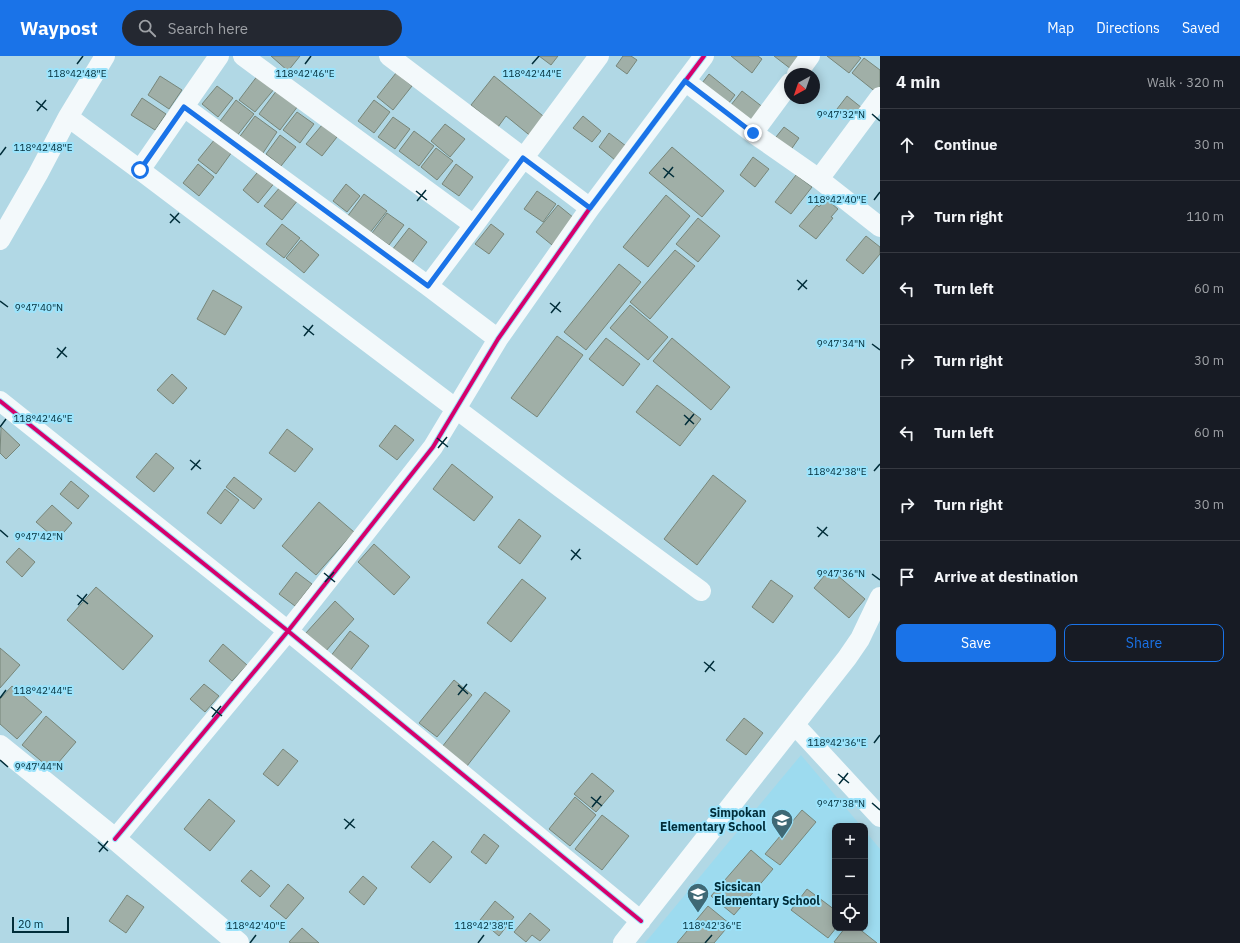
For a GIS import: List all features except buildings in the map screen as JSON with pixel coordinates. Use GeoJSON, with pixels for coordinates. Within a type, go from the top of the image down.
{"type":"FeatureCollection","features":[{"type":"Feature","properties":{"kind":"main road"},"geometry":{"type":"LineString","coordinates":[[0,746],[115,839],[238,943]]}},
{"type":"Feature","properties":{"kind":"street"},"geometry":{"type":"LineString","coordinates":[[0,240],[38,174],[68,117],[104,56]]}},
{"type":"Feature","properties":{"kind":"street"},"geometry":{"type":"LineString","coordinates":[[140,170],[219,56]]}},
{"type":"Feature","properties":{"kind":"street"},"geometry":{"type":"LineString","coordinates":[[244,56],[474,225]]}},
{"type":"Feature","properties":{"kind":"street"},"geometry":{"type":"LineString","coordinates":[[428,286],[599,56]]}},
{"type":"Feature","properties":{"kind":"street"},"geometry":{"type":"LineString","coordinates":[[115,839],[288,631],[433,447],[498,339],[590,208],[704,56]]}},
{"type":"Feature","properties":{"kind":"street"},"geometry":{"type":"LineString","coordinates":[[801,68],[810,56]]}},
{"type":"Feature","properties":{"kind":"street"},"geometry":{"type":"LineString","coordinates":[[397,58],[523,158],[590,208]]}},
{"type":"Feature","properties":{"kind":"street"},"geometry":{"type":"LineString","coordinates":[[685,81],[753,133],[820,179],[879,225]]}},
{"type":"Feature","properties":{"kind":"street"},"geometry":{"type":"LineString","coordinates":[[753,133],[784,91]]}},
{"type":"Feature","properties":{"kind":"street"},"geometry":{"type":"LineString","coordinates":[[820,179],[880,97]]}},
{"type":"Feature","properties":{"kind":"street"},"geometry":{"type":"LineString","coordinates":[[184,107],[498,339]]}},
{"type":"Feature","properties":{"kind":"street"},"geometry":{"type":"LineString","coordinates":[[68,117],[561,488],[701,591]]}},
{"type":"Feature","properties":{"kind":"street"},"geometry":{"type":"LineString","coordinates":[[0,401],[288,631],[641,921]]}},
{"type":"Feature","properties":{"kind":"street"},"geometry":{"type":"LineString","coordinates":[[623,943],[795,726],[856,645],[880,598]]}},
{"type":"Feature","properties":{"kind":"street"},"geometry":{"type":"LineString","coordinates":[[795,726],[880,817]]}},
{"type":"Feature","properties":{"kind":"shaded area","name":"Simpokan Elementary School"},"geometry":{"type":"Polygon","coordinates":[[[801,755],[858,823],[832,823],[832,931],[868,931],[868,835],[880,849],[880,943],[645,943],[801,755]]]}},
{"type":"Feature","properties":{"kind":"cycle path"},"geometry":{"type":"LineString","coordinates":[[115,839],[288,631],[433,447],[498,339],[590,208],[704,56]]}},
{"type":"Feature","properties":{"kind":"cycle path"},"geometry":{"type":"LineString","coordinates":[[0,401],[288,631],[641,921]]}},
{"type":"Feature","properties":{"kind":"place","name":"Simpokan Elementary School"},"geometry":{"type":"Point","coordinates":[782,840]}},
{"type":"Feature","properties":{"kind":"place","name":"Sicsican Elementary School"},"geometry":{"type":"Point","coordinates":[698,914]}},
{"type":"Feature","properties":{"kind":"route"},"geometry":{"type":"LineString","coordinates":[[140,170],[184,107],[428,286],[523,158],[590,208],[685,81],[753,133]]}}]}
